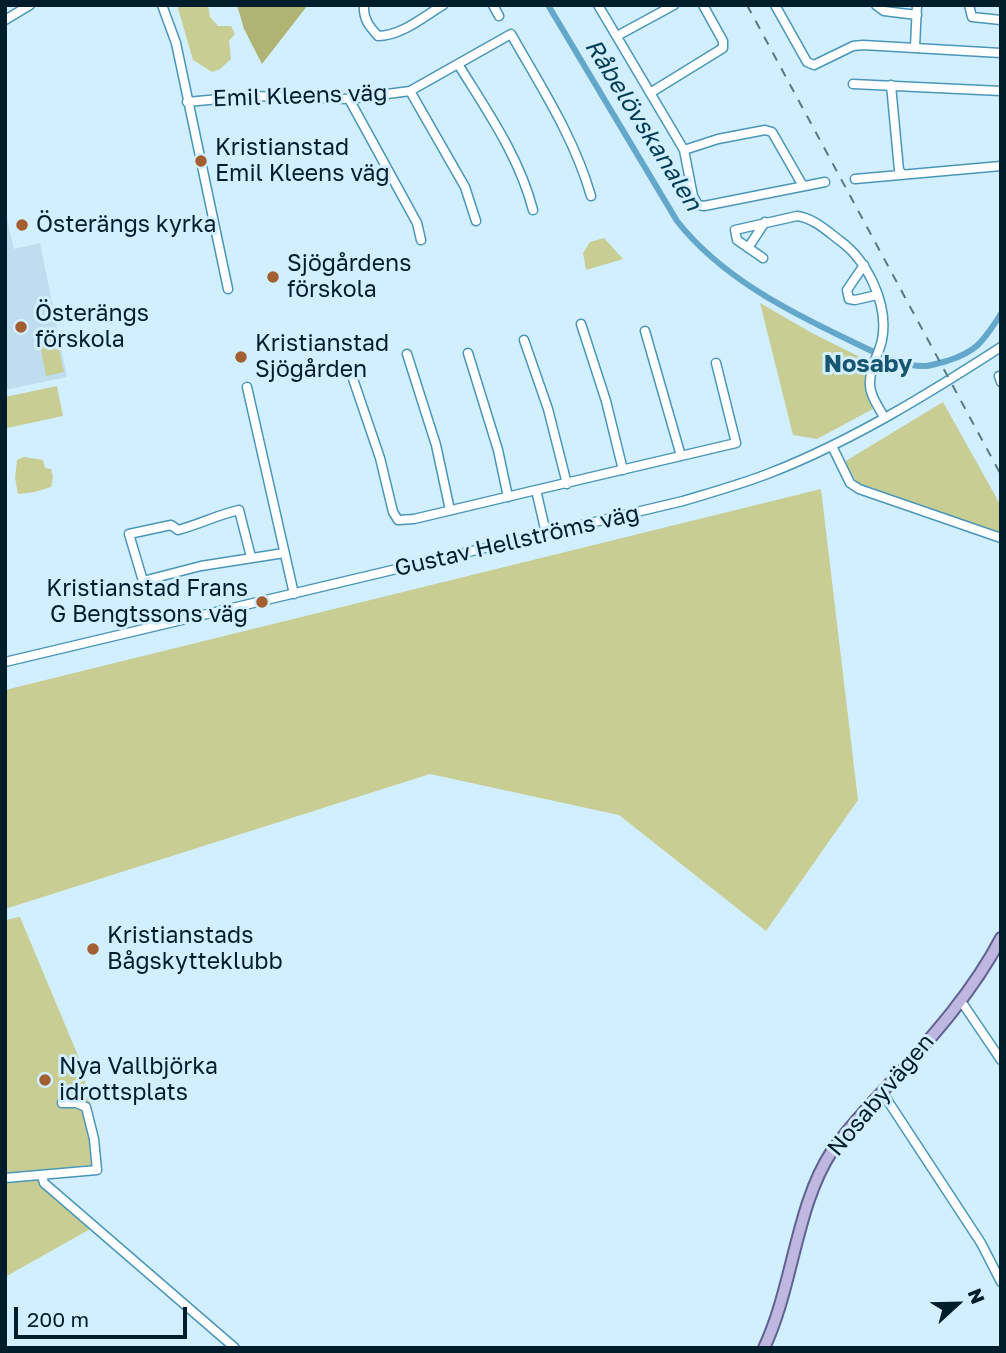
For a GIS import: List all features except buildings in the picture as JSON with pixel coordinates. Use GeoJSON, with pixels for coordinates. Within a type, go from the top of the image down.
{"type":"FeatureCollection","features":[{"type":"Feature","properties":{"kind":"main road","name":"Nosabyvägen"},"geometry":{"type":"LineString","coordinates":[[764,1348],[781,1304],[817,1179],[833,1150],[961,1001],[1001,938]]}},
{"type":"Feature","properties":{"kind":"street"},"geometry":{"type":"LineString","coordinates":[[5,20],[30,5]]}},
{"type":"Feature","properties":{"kind":"street"},"geometry":{"type":"LineString","coordinates":[[162,5],[176,43],[228,289]]}},
{"type":"Feature","properties":{"kind":"street"},"geometry":{"type":"LineString","coordinates":[[364,5],[363,14],[378,36],[389,36],[400,31],[443,5]]}},
{"type":"Feature","properties":{"kind":"street"},"geometry":{"type":"LineString","coordinates":[[493,5],[499,16]]}},
{"type":"Feature","properties":{"kind":"street"},"geometry":{"type":"LineString","coordinates":[[598,5],[684,150],[693,197],[698,205],[825,182]]}},
{"type":"Feature","properties":{"kind":"street"},"geometry":{"type":"LineString","coordinates":[[617,36],[674,5]]}},
{"type":"Feature","properties":{"kind":"street"},"geometry":{"type":"LineString","coordinates":[[650,93],[723,48],[723,41],[703,5]]}},
{"type":"Feature","properties":{"kind":"street"},"geometry":{"type":"LineString","coordinates":[[775,5],[807,62],[814,65],[853,46],[1001,53]]}},
{"type":"Feature","properties":{"kind":"street"},"geometry":{"type":"LineString","coordinates":[[876,5],[884,11],[917,15]]}},
{"type":"Feature","properties":{"kind":"street"},"geometry":{"type":"LineString","coordinates":[[915,47],[917,5]]}},
{"type":"Feature","properties":{"kind":"street"},"geometry":{"type":"LineString","coordinates":[[970,5],[972,17],[1001,20]]}},
{"type":"Feature","properties":{"kind":"street","name":"Emil Kleens väg"},"geometry":{"type":"LineString","coordinates":[[187,102],[252,96],[349,99],[410,91],[511,34],[568,132],[582,164],[591,196]]}},
{"type":"Feature","properties":{"kind":"street"},"geometry":{"type":"LineString","coordinates":[[458,64],[526,181],[533,210]]}},
{"type":"Feature","properties":{"kind":"street"},"geometry":{"type":"LineString","coordinates":[[853,84],[1001,91]]}},
{"type":"Feature","properties":{"kind":"street"},"geometry":{"type":"LineString","coordinates":[[891,86],[899,170],[902,174]]}},
{"type":"Feature","properties":{"kind":"street"},"geometry":{"type":"LineString","coordinates":[[410,91],[465,187],[476,221]]}},
{"type":"Feature","properties":{"kind":"street"},"geometry":{"type":"LineString","coordinates":[[349,99],[417,223],[421,240]]}},
{"type":"Feature","properties":{"kind":"street"},"geometry":{"type":"LineString","coordinates":[[684,150],[718,139],[765,130],[772,132],[803,186]]}},
{"type":"Feature","properties":{"kind":"street"},"geometry":{"type":"LineString","coordinates":[[855,179],[1001,166]]}},
{"type":"Feature","properties":{"kind":"street"},"geometry":{"type":"LineString","coordinates":[[763,258],[737,240],[735,230],[797,216],[806,217],[849,247],[864,265],[872,279],[884,328],[869,382],[884,417]]}},
{"type":"Feature","properties":{"kind":"street"},"geometry":{"type":"LineString","coordinates":[[748,248],[765,222]]}},
{"type":"Feature","properties":{"kind":"street"},"geometry":{"type":"LineString","coordinates":[[864,265],[846,290],[847,295],[849,299],[855,300],[877,295]]}},
{"type":"Feature","properties":{"kind":"street"},"geometry":{"type":"LineString","coordinates":[[581,324],[606,401],[623,470]]}},
{"type":"Feature","properties":{"kind":"street"},"geometry":{"type":"LineString","coordinates":[[645,331],[681,456]]}},
{"type":"Feature","properties":{"kind":"street"},"geometry":{"type":"LineString","coordinates":[[524,340],[548,409],[566,484]]}},
{"type":"Feature","properties":{"kind":"street","name":"Gustav Hellströms väg"},"geometry":{"type":"LineString","coordinates":[[5,662],[720,490],[768,474],[832,446],[956,376],[1001,347]]}},
{"type":"Feature","properties":{"kind":"street"},"geometry":{"type":"LineString","coordinates":[[468,353],[498,450],[508,497]]}},
{"type":"Feature","properties":{"kind":"street"},"geometry":{"type":"LineString","coordinates":[[407,354],[436,444],[450,510]]}},
{"type":"Feature","properties":{"kind":"street"},"geometry":{"type":"LineString","coordinates":[[352,376],[380,458],[395,517],[401,521],[736,443],[716,363]]}},
{"type":"Feature","properties":{"kind":"street"},"geometry":{"type":"LineString","coordinates":[[247,387],[293,594]]}},
{"type":"Feature","properties":{"kind":"street"},"geometry":{"type":"LineString","coordinates":[[832,446],[850,483],[859,489],[1001,538]]}},
{"type":"Feature","properties":{"kind":"street"},"geometry":{"type":"LineString","coordinates":[[536,490],[546,533]]}},
{"type":"Feature","properties":{"kind":"street"},"geometry":{"type":"LineString","coordinates":[[251,557],[239,510],[212,516],[206,522],[178,530],[172,525],[129,534],[143,581],[188,569],[284,553]]}},
{"type":"Feature","properties":{"kind":"street"},"geometry":{"type":"LineString","coordinates":[[961,1001],[1001,1060]]}},
{"type":"Feature","properties":{"kind":"street"},"geometry":{"type":"LineString","coordinates":[[882,1092],[981,1242],[1001,1282]]}},
{"type":"Feature","properties":{"kind":"street"},"geometry":{"type":"LineString","coordinates":[[5,1178],[97,1170],[94,1139],[86,1107],[76,1103],[62,1103]]}},
{"type":"Feature","properties":{"kind":"street"},"geometry":{"type":"LineString","coordinates":[[42,1176],[44,1183],[235,1348]]}},
{"type":"Feature","properties":{"kind":"shaded area"},"geometry":{"type":"Polygon","coordinates":[[[5,211],[14,249],[40,243],[67,377],[5,390],[5,211]]]}},
{"type":"Feature","properties":{"kind":"green space"},"geometry":{"type":"Polygon","coordinates":[[[177,5],[208,5],[210,17],[218,26],[231,26],[235,34],[229,41],[231,59],[220,69],[212,72],[193,60],[177,5]]]}},
{"type":"Feature","properties":{"kind":"green space"},"geometry":{"type":"Polygon","coordinates":[[[237,5],[313,5],[307,6],[262,64],[244,29],[237,5]]]}},
{"type":"Feature","properties":{"kind":"green space"},"geometry":{"type":"Polygon","coordinates":[[[604,238],[623,259],[586,270],[583,253],[590,242],[604,238]]]}},
{"type":"Feature","properties":{"kind":"green space"},"geometry":{"type":"Polygon","coordinates":[[[760,303],[872,363],[867,386],[873,409],[817,439],[793,435],[760,303]]]}},
{"type":"Feature","properties":{"kind":"green space"},"geometry":{"type":"Polygon","coordinates":[[[56,336],[64,372],[46,376],[39,340],[56,336]]]}},
{"type":"Feature","properties":{"kind":"green space"},"geometry":{"type":"Polygon","coordinates":[[[57,386],[63,416],[7,428],[5,397],[57,386]]]}},
{"type":"Feature","properties":{"kind":"green space"},"geometry":{"type":"Polygon","coordinates":[[[943,402],[1001,506],[1001,534],[859,486],[844,462],[943,402]]]}},
{"type":"Feature","properties":{"kind":"green space"},"geometry":{"type":"Polygon","coordinates":[[[24,457],[43,460],[45,468],[51,469],[51,487],[18,494],[15,478],[17,460],[24,457]]]}},
{"type":"Feature","properties":{"kind":"green space"},"geometry":{"type":"Polygon","coordinates":[[[821,489],[858,800],[766,931],[619,815],[430,774],[5,909],[5,690],[821,489]]]}},
{"type":"Feature","properties":{"kind":"green space","name":"Nya Vallbjörka idrottsplats"},"geometry":{"type":"Polygon","coordinates":[[[20,917],[79,1058],[90,1101],[101,1167],[38,1172],[92,1228],[5,1277],[5,920],[20,917]]]}},
{"type":"Feature","properties":{"kind":"waterway","name":"Råbelövskanalen"},"geometry":{"type":"LineString","coordinates":[[548,5],[677,221],[695,241],[735,276],[803,317],[878,354],[916,366],[947,361],[973,349],[1001,314]]}},
{"type":"Feature","properties":{"kind":"railway"},"geometry":{"type":"LineString","coordinates":[[747,5],[1001,475]]}},
{"type":"Feature","properties":{"kind":"place","name":"Kristianstad Emil Kleens väg"},"geometry":{"type":"Point","coordinates":[201,161]}},
{"type":"Feature","properties":{"kind":"place","name":"Österängs kyrka"},"geometry":{"type":"Point","coordinates":[22,225]}},
{"type":"Feature","properties":{"kind":"place","name":"Sjögårdens förskola"},"geometry":{"type":"Point","coordinates":[273,277]}},
{"type":"Feature","properties":{"kind":"place","name":"Österängs förskola"},"geometry":{"type":"Point","coordinates":[21,327]}},
{"type":"Feature","properties":{"kind":"place","name":"Kristianstad Sjögården"},"geometry":{"type":"Point","coordinates":[241,357]}},
{"type":"Feature","properties":{"kind":"place","name":"Kristianstad Frans G Bengtssons väg"},"geometry":{"type":"Point","coordinates":[262,602]}},
{"type":"Feature","properties":{"kind":"place","name":"Kristianstads Bågskytteklubb"},"geometry":{"type":"Point","coordinates":[93,949]}},
{"type":"Feature","properties":{"kind":"place","name":"Nya Vallbjörka idrottsplats"},"geometry":{"type":"Point","coordinates":[45,1080]}},
{"type":"Feature","properties":{"kind":"district","name":"Nosaby"},"geometry":{"type":"Point","coordinates":[868,364]}}]}
